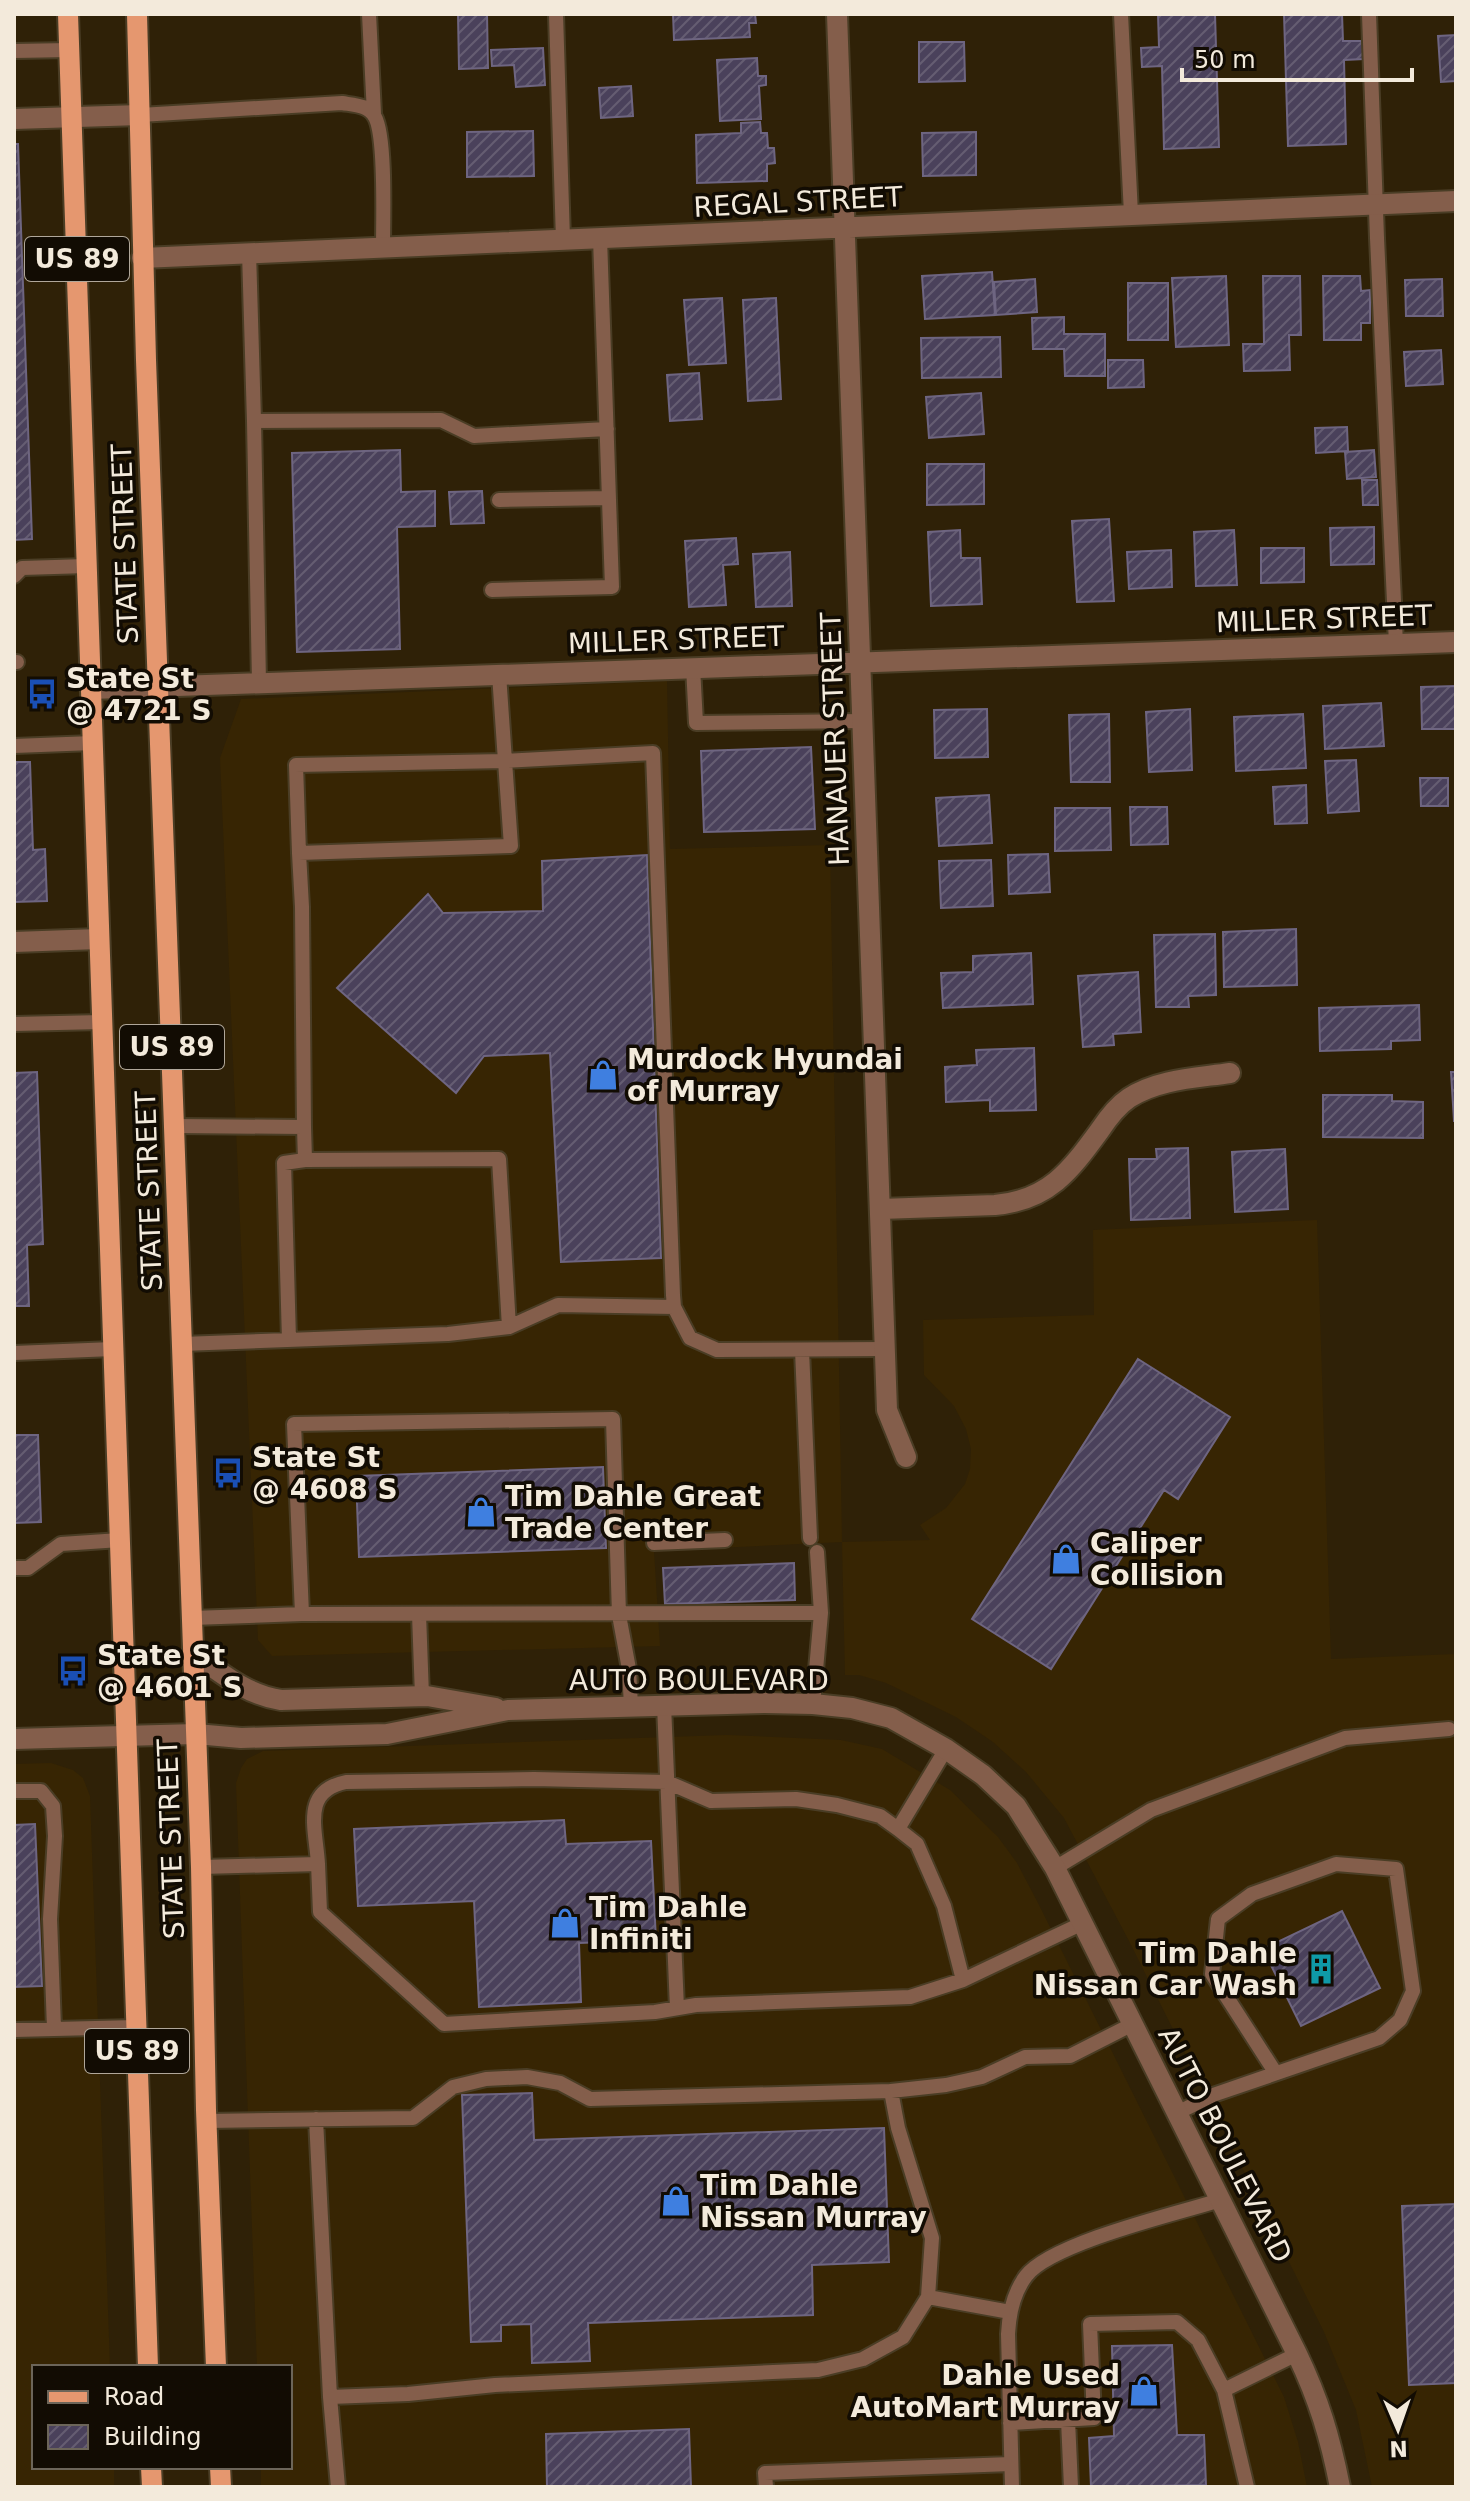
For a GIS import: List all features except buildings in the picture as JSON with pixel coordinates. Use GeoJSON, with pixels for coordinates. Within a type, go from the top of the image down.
{"type":"FeatureCollection","features":[{"type":"Feature","properties":{"kind":"main road","name":"STATE STREET"},"geometry":{"type":"LineString","coordinates":[[68,14],[148,2365]]}},
{"type":"Feature","properties":{"kind":"main road","name":"STATE STREET"},"geometry":{"type":"LineString","coordinates":[[137,14],[142,258],[201,1867],[206,2121],[216,2365]]}},
{"type":"Feature","properties":{"kind":"street","name":"HANAUER STREET"},"geometry":{"type":"LineString","coordinates":[[837,14],[887,1410],[906,1457]]}},
{"type":"Feature","properties":{"kind":"street"},"geometry":{"type":"LineString","coordinates":[[14,119],[140,115]]}},
{"type":"Feature","properties":{"kind":"street","name":"REGAL STREET"},"geometry":{"type":"LineString","coordinates":[[142,258],[1456,201]]}},
{"type":"Feature","properties":{"kind":"street","name":"MILLER STREET"},"geometry":{"type":"LineString","coordinates":[[91,689],[1456,642]]}},
{"type":"Feature","properties":{"kind":"street"},"geometry":{"type":"LineString","coordinates":[[14,942],[99,939]]}},
{"type":"Feature","properties":{"kind":"street"},"geometry":{"type":"LineString","coordinates":[[881,1209],[995,1205],[1034,1196],[1064,1175],[1126,1100],[1156,1086],[1230,1073]]}},
{"type":"Feature","properties":{"kind":"street","name":"AUTO BOULEVARD"},"geometry":{"type":"LineString","coordinates":[[193,1653],[240,1686],[265,1698],[422,1696],[508,1710]]}},
{"type":"Feature","properties":{"kind":"street","name":"AUTO BOULEVARD"},"geometry":{"type":"LineString","coordinates":[[14,1739],[196,1734],[241,1738],[387,1734],[508,1710],[813,1704],[852,1708],[891,1718],[946,1749],[983,1775],[1016,1806],[1055,1868],[1297,2354],[1329,2432],[1340,2487]]}},
{"type":"Feature","properties":{"kind":"lane"},"geometry":{"type":"LineString","coordinates":[[369,14],[374,114],[380,134],[383,246]]}},
{"type":"Feature","properties":{"kind":"lane"},"geometry":{"type":"LineString","coordinates":[[556,14],[563,240]]}},
{"type":"Feature","properties":{"kind":"lane"},"geometry":{"type":"LineString","coordinates":[[1121,14],[1131,214]]}},
{"type":"Feature","properties":{"kind":"lane"},"geometry":{"type":"LineString","coordinates":[[1369,14],[1396,644]]}},
{"type":"Feature","properties":{"kind":"lane"},"geometry":{"type":"LineString","coordinates":[[14,51],[70,50]]}},
{"type":"Feature","properties":{"kind":"lane"},"geometry":{"type":"LineString","coordinates":[[140,115],[342,103],[365,107],[374,114]]}},
{"type":"Feature","properties":{"kind":"lane"},"geometry":{"type":"LineString","coordinates":[[492,590],[612,587],[600,238]]}},
{"type":"Feature","properties":{"kind":"lane"},"geometry":{"type":"LineString","coordinates":[[249,252],[259,683]]}},
{"type":"Feature","properties":{"kind":"lane"},"geometry":{"type":"LineString","coordinates":[[254,421],[441,420],[474,436],[607,429]]}},
{"type":"Feature","properties":{"kind":"lane"},"geometry":{"type":"LineString","coordinates":[[499,500],[609,498]]}},
{"type":"Feature","properties":{"kind":"lane"},"geometry":{"type":"LineString","coordinates":[[14,576],[22,568],[87,566]]}},
{"type":"Feature","properties":{"kind":"lane"},"geometry":{"type":"LineString","coordinates":[[693,667],[696,723],[862,721]]}},
{"type":"Feature","properties":{"kind":"lane"},"geometry":{"type":"LineString","coordinates":[[299,853],[511,846],[499,674]]}},
{"type":"Feature","properties":{"kind":"lane"},"geometry":{"type":"LineString","coordinates":[[14,746],[93,743]]}},
{"type":"Feature","properties":{"kind":"lane"},"geometry":{"type":"LineString","coordinates":[[305,1160],[302,907],[296,765],[505,761],[653,753],[674,1307],[690,1338],[717,1350],[886,1349]]}},
{"type":"Feature","properties":{"kind":"lane"},"geometry":{"type":"LineString","coordinates":[[14,1024],[102,1022]]}},
{"type":"Feature","properties":{"kind":"lane"},"geometry":{"type":"LineString","coordinates":[[175,1126],[304,1127]]}},
{"type":"Feature","properties":{"kind":"lane"},"geometry":{"type":"LineString","coordinates":[[289,1340],[284,1163],[305,1160],[499,1159],[509,1327]]}},
{"type":"Feature","properties":{"kind":"lane"},"geometry":{"type":"LineString","coordinates":[[182,1344],[448,1334],[509,1327],[558,1305],[674,1307]]}},
{"type":"Feature","properties":{"kind":"lane"},"geometry":{"type":"LineString","coordinates":[[14,1353],[113,1349]]}},
{"type":"Feature","properties":{"kind":"lane"},"geometry":{"type":"LineString","coordinates":[[802,1350],[810,1538]]}},
{"type":"Feature","properties":{"kind":"lane"},"geometry":{"type":"LineString","coordinates":[[302,1614],[294,1424],[613,1419],[619,1615],[629,1669],[631,1706]]}},
{"type":"Feature","properties":{"kind":"lane"},"geometry":{"type":"LineString","coordinates":[[14,1568],[28,1568],[61,1544],[120,1540]]}},
{"type":"Feature","properties":{"kind":"lane"},"geometry":{"type":"LineString","coordinates":[[654,1543],[725,1540]]}},
{"type":"Feature","properties":{"kind":"lane"},"geometry":{"type":"LineString","coordinates":[[813,1704],[821,1613],[817,1552]]}},
{"type":"Feature","properties":{"kind":"lane"},"geometry":{"type":"LineString","coordinates":[[192,1618],[302,1614],[821,1613]]}},
{"type":"Feature","properties":{"kind":"lane"},"geometry":{"type":"LineString","coordinates":[[419,1614],[422,1696]]}},
{"type":"Feature","properties":{"kind":"lane"},"geometry":{"type":"LineString","coordinates":[[664,1705],[677,2008]]}},
{"type":"Feature","properties":{"kind":"lane"},"geometry":{"type":"LineString","coordinates":[[1055,1868],[1151,1810],[1345,1738],[1449,1729]]}},
{"type":"Feature","properties":{"kind":"lane"},"geometry":{"type":"LineString","coordinates":[[898,1829],[946,1749]]}},
{"type":"Feature","properties":{"kind":"lane"},"geometry":{"type":"LineString","coordinates":[[963,1980],[944,1906],[917,1844],[880,1816],[796,1799],[711,1801],[667,1782],[534,1779],[346,1782],[334,1785],[318,1796],[315,1806],[320,1912],[444,2024],[655,2012],[696,2005],[910,1997],[963,1980],[1083,1923]]}},
{"type":"Feature","properties":{"kind":"lane"},"geometry":{"type":"LineString","coordinates":[[14,1791],[41,1791],[53,1806],[55,1836],[50,1919],[54,2028]]}},
{"type":"Feature","properties":{"kind":"lane"},"geometry":{"type":"LineString","coordinates":[[201,1867],[318,1864]]}},
{"type":"Feature","properties":{"kind":"lane"},"geometry":{"type":"LineString","coordinates":[[1177,2113],[1213,2095],[1379,2038],[1400,2020],[1413,1991],[1396,1869],[1336,1864],[1252,1894],[1218,1919],[1212,1974],[1275,2072]]}},
{"type":"Feature","properties":{"kind":"lane"},"geometry":{"type":"LineString","coordinates":[[206,2121],[413,2118],[453,2087],[486,2079],[527,2077],[560,2083],[590,2099],[891,2091],[946,2085],[982,2077],[1025,2057],[1070,2056],[1133,2024]]}},
{"type":"Feature","properties":{"kind":"lane"},"geometry":{"type":"LineString","coordinates":[[14,2030],[136,2027]]}},
{"type":"Feature","properties":{"kind":"lane"},"geometry":{"type":"LineString","coordinates":[[330,2397],[408,2394],[495,2385],[818,2370],[863,2359],[903,2337],[928,2297],[932,2238],[898,2128],[891,2091]]}},
{"type":"Feature","properties":{"kind":"lane"},"geometry":{"type":"LineString","coordinates":[[316,2119],[330,2397],[338,2487]]}},
{"type":"Feature","properties":{"kind":"lane"},"geometry":{"type":"LineString","coordinates":[[1012,2487],[1010,2312],[1025,2277],[1038,2263],[1076,2244],[1221,2200]]}},
{"type":"Feature","properties":{"kind":"lane"},"geometry":{"type":"LineString","coordinates":[[928,2297],[1010,2312]]}},
{"type":"Feature","properties":{"kind":"lane"},"geometry":{"type":"LineString","coordinates":[[1010,2423],[1094,2418],[1090,2324],[1177,2322],[1198,2340],[1224,2390],[1247,2487]]}},
{"type":"Feature","properties":{"kind":"lane"},"geometry":{"type":"LineString","coordinates":[[1224,2390],[1297,2354]]}},
{"type":"Feature","properties":{"kind":"lane"},"geometry":{"type":"LineString","coordinates":[[1068,2420],[1071,2487]]}},
{"type":"Feature","properties":{"kind":"lane"},"geometry":{"type":"LineString","coordinates":[[766,2487],[765,2473],[1011,2464]]}},
{"type":"Feature","properties":{"kind":"shaded area"},"geometry":{"type":"Polygon","coordinates":[[[667,681],[670,849],[830,845],[842,1542],[654,1551],[660,1646],[272,1656],[258,1640],[220,758],[241,699],[667,681]]]}},
{"type":"Feature","properties":{"kind":"shaded area"},"geometry":{"type":"Polygon","coordinates":[[[1317,1220],[1331,1659],[1456,1654],[1456,2487],[1372,2487],[1356,2410],[1324,2332],[1129,1941],[1064,1818],[1026,1772],[993,1742],[956,1717],[886,1683],[859,1675],[845,1675],[842,1542],[930,1540],[920,1525],[946,1508],[965,1484],[971,1449],[966,1429],[954,1406],[924,1375],[923,1320],[1094,1315],[1093,1230],[1317,1220]]]}},
{"type":"Feature","properties":{"kind":"shaded area"},"geometry":{"type":"Polygon","coordinates":[[[727,1735],[841,1740],[882,1749],[950,1790],[998,1837],[1017,1863],[1037,1901],[1284,2397],[1298,2442],[1307,2487],[261,2487],[261,2469],[292,2469],[292,2365],[257,2365],[236,1783],[247,1759],[263,1751],[727,1735]]]}},
{"type":"Feature","properties":{"kind":"shaded area"},"geometry":{"type":"Polygon","coordinates":[[[51,1763],[73,1770],[83,1778],[90,1796],[110,2365],[32,2365],[32,2469],[114,2469],[114,2487],[14,2487],[14,1764],[51,1763]]]}},
{"type":"Feature","properties":{"kind":"place","name":"State St @ 4721 S"},"geometry":{"type":"Point","coordinates":[42,694]}},
{"type":"Feature","properties":{"kind":"place","name":"Murdock Hyundai of Murray"},"geometry":{"type":"Point","coordinates":[603,1075]}},
{"type":"Feature","properties":{"kind":"place","name":"State St @ 4608 S"},"geometry":{"type":"Point","coordinates":[228,1473]}},
{"type":"Feature","properties":{"kind":"place","name":"Tim Dahle Great Trade Center"},"geometry":{"type":"Point","coordinates":[481,1512]}},
{"type":"Feature","properties":{"kind":"place","name":"Caliper Collision"},"geometry":{"type":"Point","coordinates":[1066,1559]}},
{"type":"Feature","properties":{"kind":"place","name":"State St @ 4601 S"},"geometry":{"type":"Point","coordinates":[73,1671]}},
{"type":"Feature","properties":{"kind":"place","name":"Tim Dahle Infiniti"},"geometry":{"type":"Point","coordinates":[565,1923]}},
{"type":"Feature","properties":{"kind":"place","name":"Tim Dahle Nissan Car Wash"},"geometry":{"type":"Point","coordinates":[1321,1969]}},
{"type":"Feature","properties":{"kind":"place","name":"Tim Dahle Nissan Murray"},"geometry":{"type":"Point","coordinates":[676,2201]}},
{"type":"Feature","properties":{"kind":"place","name":"Dahle Used AutoMart Murray"},"geometry":{"type":"Point","coordinates":[1144,2391]}}]}
